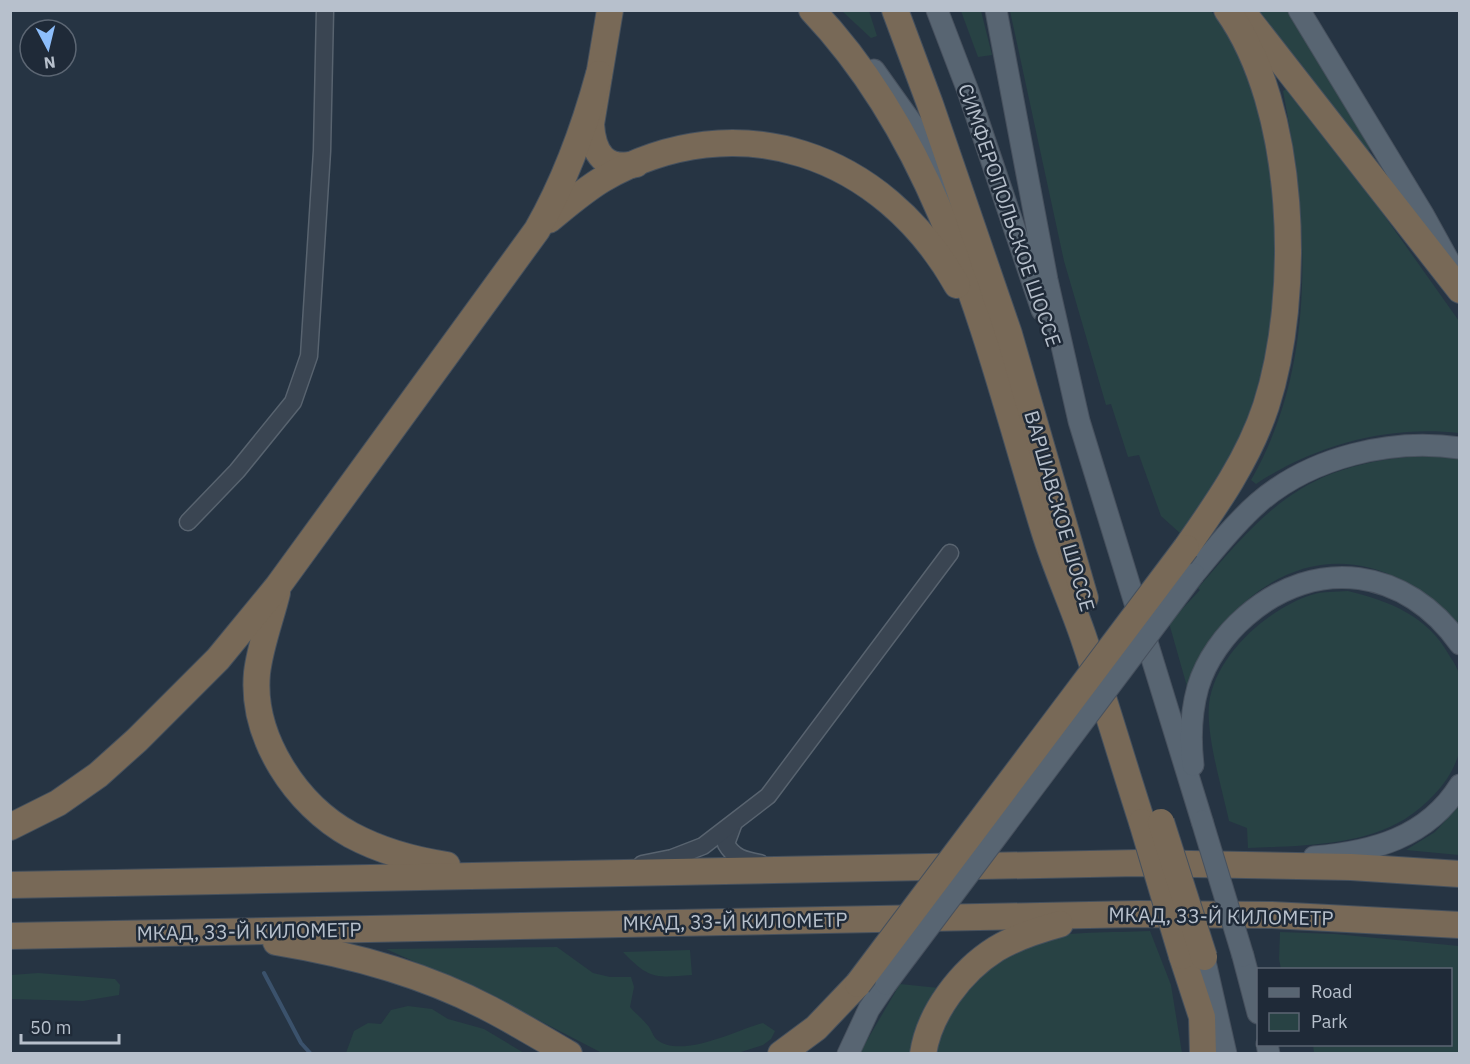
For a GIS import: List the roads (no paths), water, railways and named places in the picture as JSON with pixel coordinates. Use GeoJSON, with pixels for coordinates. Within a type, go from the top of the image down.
{"type":"FeatureCollection","features":[{"type":"Feature","properties":{"kind":"highway"},"geometry":{"type":"LineString","coordinates":[[610,10],[591,124],[592,138],[597,152],[609,164],[623,167],[639,163]]}},
{"type":"Feature","properties":{"kind":"highway","name":"СИМФЕРОПОЛЬСКОЕ ШОССЕ"},"geometry":{"type":"LineString","coordinates":[[895,10],[944,143],[997,335]]}},
{"type":"Feature","properties":{"kind":"highway"},"geometry":{"type":"LineString","coordinates":[[781,1053],[816,1028],[858,984],[1186,548],[1242,462],[1266,406],[1280,345],[1288,273],[1285,202],[1272,123],[1257,66],[1227,10]]}},
{"type":"Feature","properties":{"kind":"highway"},"geometry":{"type":"LineString","coordinates":[[1241,10],[1460,290]]}},
{"type":"Feature","properties":{"kind":"highway"},"geometry":{"type":"LineString","coordinates":[[815,14],[867,78],[916,159],[939,204],[970,293],[997,335]]}},
{"type":"Feature","properties":{"kind":"highway"},"geometry":{"type":"LineString","coordinates":[[10,827],[58,803],[98,775],[137,740],[218,659],[279,586],[537,230],[557,195],[587,117],[599,74]]}},
{"type":"Feature","properties":{"kind":"highway"},"geometry":{"type":"LineString","coordinates":[[537,230],[575,198],[604,179],[672,151],[736,144],[792,150],[845,170],[890,204],[936,252],[997,335]]}},
{"type":"Feature","properties":{"kind":"highway","name":"ВАРШАВСКОЕ ШОССЕ"},"geometry":{"type":"LineString","coordinates":[[997,335],[1087,605],[1193,957]]}},
{"type":"Feature","properties":{"kind":"highway"},"geometry":{"type":"LineString","coordinates":[[279,586],[257,672],[258,702],[264,731],[276,758],[296,788],[318,811],[350,834],[383,849],[420,861],[479,871],[551,874]]}},
{"type":"Feature","properties":{"kind":"highway"},"geometry":{"type":"LineString","coordinates":[[10,885],[1206,863],[1351,867],[1460,874]]}},
{"type":"Feature","properties":{"kind":"highway"},"geometry":{"type":"LineString","coordinates":[[923,1053],[933,1020],[948,995],[969,970],[995,950],[1027,934],[1065,923],[1138,914]]}},
{"type":"Feature","properties":{"kind":"highway","name":"МКАД, 33-Й КИЛОМЕТР"},"geometry":{"type":"LineString","coordinates":[[10,936],[1138,914],[1272,915],[1460,925]]}},
{"type":"Feature","properties":{"kind":"highway"},"geometry":{"type":"LineString","coordinates":[[190,932],[245,937],[312,948],[413,976],[489,1008],[569,1053]]}},
{"type":"Feature","properties":{"kind":"highway"},"geometry":{"type":"LineString","coordinates":[[1193,957],[1202,1017],[1203,1053]]}},
{"type":"Feature","properties":{"kind":"main road","name":"СИМФЕРОПОЛЬСКОЕ ШОССЕ"},"geometry":{"type":"LineString","coordinates":[[937,10],[968,91],[1079,421]]}},
{"type":"Feature","properties":{"kind":"main road"},"geometry":{"type":"LineString","coordinates":[[996,10],[1047,280],[1079,421],[1243,956],[1257,1009]]}},
{"type":"Feature","properties":{"kind":"main road"},"geometry":{"type":"LineString","coordinates":[[1299,10],[1424,216],[1460,281]]}},
{"type":"Feature","properties":{"kind":"main road","name":"ВАРШАВСКОЕ ШОССЕ"},"geometry":{"type":"LineString","coordinates":[[815,14],[869,65],[926,143],[959,214],[997,335]]}},
{"type":"Feature","properties":{"kind":"main road"},"geometry":{"type":"LineString","coordinates":[[848,1053],[869,1009],[886,984],[1194,574],[1259,502],[1306,472],[1331,462],[1387,448],[1418,445],[1460,448]]}},
{"type":"Feature","properties":{"kind":"main road"},"geometry":{"type":"LineString","coordinates":[[1202,821],[1191,745],[1193,714],[1199,686],[1224,639],[1260,604],[1283,589],[1309,580],[1337,577],[1364,579],[1388,585],[1412,598],[1441,622],[1460,644]]}},
{"type":"Feature","properties":{"kind":"main road"},"geometry":{"type":"LineString","coordinates":[[1206,863],[1337,855],[1376,848],[1402,838],[1424,825],[1444,807],[1460,785]]}},
{"type":"Feature","properties":{"kind":"main road","name":"ВАРШАВСКОЕ ШОССЕ"},"geometry":{"type":"LineString","coordinates":[[1193,957],[1226,1053]]}},
{"type":"Feature","properties":{"kind":"main road"},"geometry":{"type":"LineString","coordinates":[[1202,1017],[1216,1053]]}},
{"type":"Feature","properties":{"kind":"street"},"geometry":{"type":"LineString","coordinates":[[188,522],[237,471],[292,402],[309,356],[322,151],[325,10]]}},
{"type":"Feature","properties":{"kind":"street"},"geometry":{"type":"LineString","coordinates":[[944,143],[959,214],[970,293]]}},
{"type":"Feature","properties":{"kind":"street"},"geometry":{"type":"LineString","coordinates":[[584,873],[672,858],[704,846],[768,796],[789,771],[950,552]]}},
{"type":"Feature","properties":{"kind":"street"},"geometry":{"type":"LineString","coordinates":[[733,824],[727,834],[726,844],[731,853],[742,859],[774,866],[820,869]]}},
{"type":"Feature","properties":{"kind":"waterway"},"geometry":{"type":"LineString","coordinates":[[264,973],[301,1043],[311,1054]]}}]}
